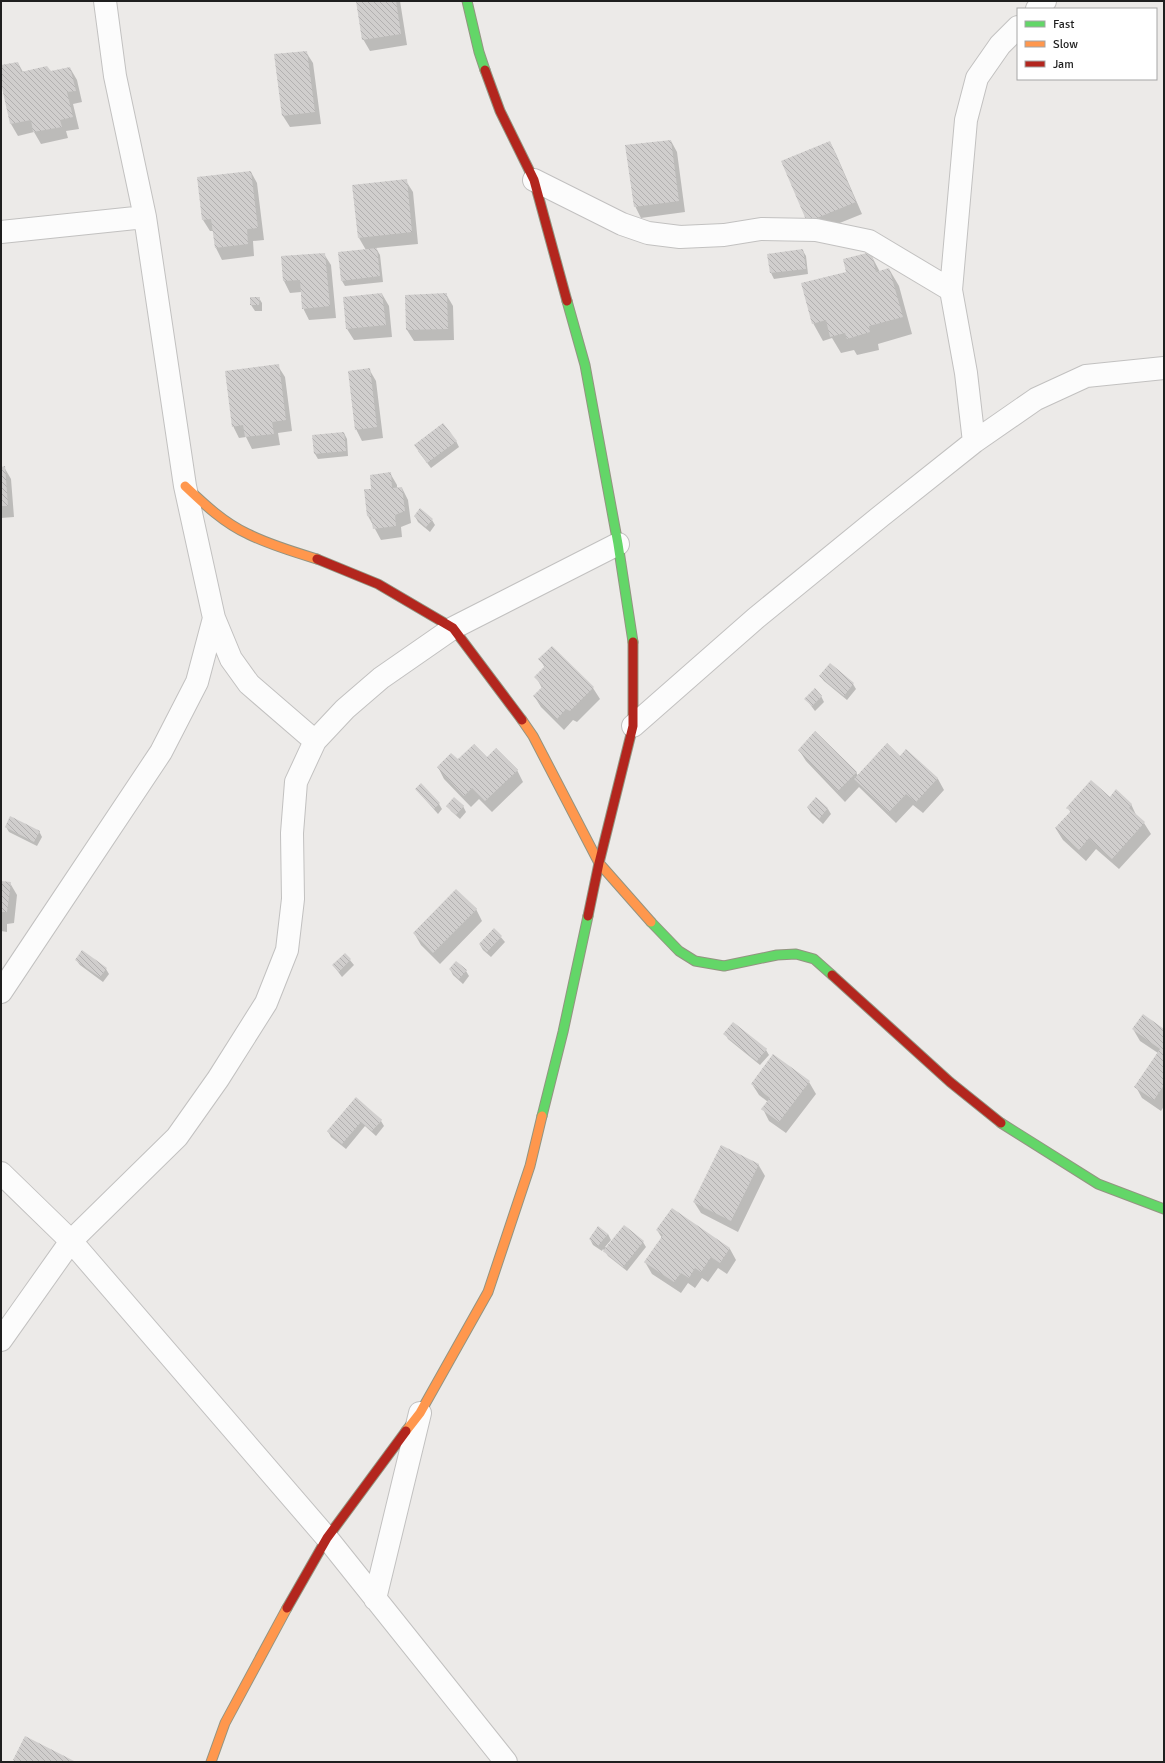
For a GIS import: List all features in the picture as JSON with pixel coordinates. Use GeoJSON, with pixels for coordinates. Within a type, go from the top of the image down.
{"type":"FeatureCollection","features":[{"type":"Feature","properties":{"kind":"street"},"geometry":{"type":"LineString","coordinates":[[105,1],[116,76],[145,217],[185,486],[214,618],[231,659],[250,684],[315,741]]}},
{"type":"Feature","properties":{"kind":"street"},"geometry":{"type":"LineString","coordinates":[[211,1762],[225,1723],[275,1629],[327,1538],[420,1413],[488,1292],[530,1166],[563,1032],[599,863],[633,726],[633,635],[585,365],[534,180],[500,111],[479,52],[467,1]]}},
{"type":"Feature","properties":{"kind":"street"},"geometry":{"type":"LineString","coordinates":[[974,442],[966,373],[951,290],[966,120],[977,78],[1000,45],[1017,28]]}},
{"type":"Feature","properties":{"kind":"street"},"geometry":{"type":"LineString","coordinates":[[534,180],[622,224],[648,233],[680,237],[724,235],[761,229],[816,230],[869,241],[951,290]]}},
{"type":"Feature","properties":{"kind":"street"},"geometry":{"type":"LineString","coordinates":[[1,232],[145,217]]}},
{"type":"Feature","properties":{"kind":"street"},"geometry":{"type":"LineString","coordinates":[[633,726],[756,618],[974,442],[1036,399],[1086,376],[1164,368]]}},
{"type":"Feature","properties":{"kind":"street"},"geometry":{"type":"LineString","coordinates":[[185,486],[215,513],[247,534],[283,549],[325,561],[378,584],[453,628],[533,736],[599,863],[664,937],[679,951],[695,961],[724,966],[777,955],[796,954],[814,959],[950,1082],[1009,1129],[1098,1184],[1164,1209]]}},
{"type":"Feature","properties":{"kind":"street"},"geometry":{"type":"LineString","coordinates":[[1,1340],[71,1241],[177,1137],[218,1079],[266,1003],[287,950],[293,899],[292,833],[296,782],[315,741],[345,709],[381,678],[453,628],[618,544]]}},
{"type":"Feature","properties":{"kind":"street"},"geometry":{"type":"LineString","coordinates":[[1,992],[161,752],[197,682],[214,618]]}},
{"type":"Feature","properties":{"kind":"street"},"geometry":{"type":"LineString","coordinates":[[1,1172],[71,1241],[327,1538],[506,1762]]}},
{"type":"Feature","properties":{"kind":"street"},"geometry":{"type":"LineString","coordinates":[[376,1599],[420,1413]]}},
{"type":"Feature","properties":{"kind":"building"},"geometry":{"type":"Polygon","coordinates":[[[356,1],[396,1],[401,34],[362,40],[356,1]]]}},
{"type":"Feature","properties":{"kind":"building"},"geometry":{"type":"Polygon","coordinates":[[[307,51],[315,112],[282,116],[274,54],[307,51]]]}},
{"type":"Feature","properties":{"kind":"building"},"geometry":{"type":"Polygon","coordinates":[[[18,62],[21,72],[47,66],[51,71],[70,67],[76,91],[67,92],[73,117],[60,120],[62,127],[33,132],[31,120],[10,124],[1,83],[1,65],[18,62]]]}},
{"type":"Feature","properties":{"kind":"building"},"geometry":{"type":"Polygon","coordinates":[[[671,140],[679,201],[634,207],[625,145],[671,140]]]}},
{"type":"Feature","properties":{"kind":"building"},"geometry":{"type":"Polygon","coordinates":[[[830,141],[856,202],[807,222],[781,161],[830,141]]]}},
{"type":"Feature","properties":{"kind":"building"},"geometry":{"type":"Polygon","coordinates":[[[251,171],[258,228],[247,229],[248,244],[215,248],[211,219],[202,220],[197,177],[251,171]]]}},
{"type":"Feature","properties":{"kind":"building"},"geometry":{"type":"Polygon","coordinates":[[[407,179],[412,232],[358,238],[352,185],[407,179]]]}},
{"type":"Feature","properties":{"kind":"building"},"geometry":{"type":"Polygon","coordinates":[[[377,248],[380,276],[341,281],[338,252],[377,248]]]}},
{"type":"Feature","properties":{"kind":"building"},"geometry":{"type":"Polygon","coordinates":[[[803,249],[806,269],[770,273],[767,254],[803,249]]]}},
{"type":"Feature","properties":{"kind":"building"},"geometry":{"type":"Polygon","coordinates":[[[871,252],[876,272],[889,268],[903,317],[869,326],[870,332],[847,339],[845,333],[830,337],[826,320],[812,324],[801,283],[846,272],[843,259],[871,252]]]}},
{"type":"Feature","properties":{"kind":"building"},"geometry":{"type":"Polygon","coordinates":[[[325,253],[330,306],[302,309],[300,280],[283,281],[281,256],[325,253]]]}},
{"type":"Feature","properties":{"kind":"building"},"geometry":{"type":"Polygon","coordinates":[[[382,293],[386,325],[346,329],[343,297],[382,293]]]}},
{"type":"Feature","properties":{"kind":"building"},"geometry":{"type":"Polygon","coordinates":[[[447,293],[448,329],[406,330],[405,295],[447,293]]]}},
{"type":"Feature","properties":{"kind":"building"},"geometry":{"type":"Polygon","coordinates":[[[250,297],[260,297],[259,305],[250,305],[250,297]]]}},
{"type":"Feature","properties":{"kind":"building"},"geometry":{"type":"Polygon","coordinates":[[[279,364],[286,420],[272,422],[274,434],[245,437],[243,425],[232,427],[225,371],[279,364]]]}},
{"type":"Feature","properties":{"kind":"building"},"geometry":{"type":"Polygon","coordinates":[[[370,368],[377,427],[355,430],[348,371],[370,368]]]}},
{"type":"Feature","properties":{"kind":"building"},"geometry":{"type":"Polygon","coordinates":[[[443,423],[457,441],[427,463],[414,445],[443,423]]]}},
{"type":"Feature","properties":{"kind":"building"},"geometry":{"type":"Polygon","coordinates":[[[344,432],[346,451],[314,454],[312,435],[344,432]]]}},
{"type":"Feature","properties":{"kind":"building"},"geometry":{"type":"Polygon","coordinates":[[[5,466],[8,506],[1,506],[1,467],[5,466]]]}},
{"type":"Feature","properties":{"kind":"building"},"geometry":{"type":"Polygon","coordinates":[[[391,472],[392,488],[402,487],[405,511],[395,515],[396,526],[373,529],[371,517],[367,516],[364,489],[371,489],[370,475],[391,472]]]}},
{"type":"Feature","properties":{"kind":"building"},"geometry":{"type":"Polygon","coordinates":[[[420,508],[433,519],[426,527],[414,516],[420,508]]]}},
{"type":"Feature","properties":{"kind":"building"},"geometry":{"type":"Polygon","coordinates":[[[552,646],[594,687],[570,711],[566,709],[557,719],[533,696],[543,686],[534,677],[545,666],[538,659],[552,646]]]}},
{"type":"Feature","properties":{"kind":"building"},"geometry":{"type":"Polygon","coordinates":[[[830,663],[854,683],[844,696],[819,676],[830,663]]]}},
{"type":"Feature","properties":{"kind":"building"},"geometry":{"type":"Polygon","coordinates":[[[815,688],[822,696],[812,706],[804,699],[815,688]]]}},
{"type":"Feature","properties":{"kind":"building"},"geometry":{"type":"Polygon","coordinates":[[[815,731],[857,772],[838,791],[798,750],[815,731]]]}},
{"type":"Feature","properties":{"kind":"building"},"geometry":{"type":"Polygon","coordinates":[[[887,743],[900,756],[906,749],[938,778],[916,802],[906,794],[889,812],[854,779],[887,743]]]}},
{"type":"Feature","properties":{"kind":"building"},"geometry":{"type":"Polygon","coordinates":[[[474,744],[487,757],[496,748],[518,770],[485,801],[472,788],[464,796],[437,767],[451,753],[458,759],[474,744]]]}},
{"type":"Feature","properties":{"kind":"building"},"geometry":{"type":"Polygon","coordinates":[[[1091,780],[1110,797],[1116,789],[1132,804],[1129,808],[1145,822],[1112,859],[1089,838],[1079,850],[1055,828],[1071,811],[1066,808],[1091,780]]]}},
{"type":"Feature","properties":{"kind":"building"},"geometry":{"type":"Polygon","coordinates":[[[421,783],[440,803],[434,809],[415,789],[421,783]]]}},
{"type":"Feature","properties":{"kind":"building"},"geometry":{"type":"Polygon","coordinates":[[[454,797],[464,806],[456,815],[446,806],[454,797]]]}},
{"type":"Feature","properties":{"kind":"building"},"geometry":{"type":"Polygon","coordinates":[[[816,797],[828,808],[819,819],[807,807],[816,797]]]}},
{"type":"Feature","properties":{"kind":"building"},"geometry":{"type":"Polygon","coordinates":[[[10,816],[40,831],[34,842],[5,827],[10,816]]]}},
{"type":"Feature","properties":{"kind":"building"},"geometry":{"type":"Polygon","coordinates":[[[1,881],[11,882],[7,912],[1,912],[1,881]]]}},
{"type":"Feature","properties":{"kind":"building"},"geometry":{"type":"Polygon","coordinates":[[[456,889],[477,909],[433,953],[413,933],[456,889]]]}},
{"type":"Feature","properties":{"kind":"building"},"geometry":{"type":"Polygon","coordinates":[[[494,928],[502,936],[487,952],[479,944],[494,928]]]}},
{"type":"Feature","properties":{"kind":"building"},"geometry":{"type":"Polygon","coordinates":[[[82,950],[107,968],[100,977],[75,960],[82,950]]]}},
{"type":"Feature","properties":{"kind":"building"},"geometry":{"type":"Polygon","coordinates":[[[345,953],[351,959],[339,972],[332,965],[345,953]]]}},
{"type":"Feature","properties":{"kind":"building"},"geometry":{"type":"Polygon","coordinates":[[[456,961],[467,970],[459,979],[449,969],[456,961]]]}},
{"type":"Feature","properties":{"kind":"building"},"geometry":{"type":"Polygon","coordinates":[[[1143,1014],[1164,1029],[1164,1085],[1154,1100],[1134,1087],[1160,1049],[1132,1029],[1143,1014]]]}},
{"type":"Feature","properties":{"kind":"building"},"geometry":{"type":"Polygon","coordinates":[[[733,1022],[767,1049],[757,1061],[723,1034],[733,1022]]]}},
{"type":"Feature","properties":{"kind":"building"},"geometry":{"type":"Polygon","coordinates":[[[773,1054],[810,1081],[779,1122],[761,1109],[770,1098],[751,1084],[773,1054]]]}},
{"type":"Feature","properties":{"kind":"building"},"geometry":{"type":"Polygon","coordinates":[[[356,1097],[382,1120],[372,1131],[361,1122],[342,1144],[327,1131],[356,1097]]]}},
{"type":"Feature","properties":{"kind":"building"},"geometry":{"type":"Polygon","coordinates":[[[721,1145],[759,1164],[731,1221],[693,1202],[721,1145]]]}},
{"type":"Feature","properties":{"kind":"building"},"geometry":{"type":"Polygon","coordinates":[[[672,1208],[730,1248],[720,1263],[711,1257],[701,1272],[695,1268],[689,1278],[681,1273],[674,1282],[644,1262],[663,1235],[656,1230],[672,1208]]]}},
{"type":"Feature","properties":{"kind":"building"},"geometry":{"type":"Polygon","coordinates":[[[624,1225],[644,1241],[623,1267],[603,1251],[624,1225]]]}},
{"type":"Feature","properties":{"kind":"building"},"geometry":{"type":"Polygon","coordinates":[[[598,1226],[608,1234],[598,1246],[589,1239],[598,1226]]]}},
{"type":"Feature","properties":{"kind":"building"},"geometry":{"type":"Polygon","coordinates":[[[25,1736],[76,1762],[16,1762],[13,1760],[25,1736]]]}},
{"type":"Feature","properties":{"kind":"traffic: fast"},"geometry":{"type":"LineString","coordinates":[[467,1],[479,52],[485,70]]}},
{"type":"Feature","properties":{"kind":"traffic: fast"},"geometry":{"type":"LineString","coordinates":[[567,301],[585,365],[618,544],[633,642]]}},
{"type":"Feature","properties":{"kind":"traffic: fast"},"geometry":{"type":"LineString","coordinates":[[542,1116],[563,1032],[588,916]]}},
{"type":"Feature","properties":{"kind":"traffic: fast"},"geometry":{"type":"LineString","coordinates":[[651,922],[679,951],[695,961],[724,966],[777,955],[796,954],[814,959],[832,975]]}},
{"type":"Feature","properties":{"kind":"traffic: fast"},"geometry":{"type":"LineString","coordinates":[[1001,1123],[1098,1184],[1164,1209]]}},
{"type":"Feature","properties":{"kind":"traffic: slow"},"geometry":{"type":"LineString","coordinates":[[185,486],[199,500],[239,530],[273,545],[317,559]]}},
{"type":"Feature","properties":{"kind":"traffic: slow"},"geometry":{"type":"LineString","coordinates":[[522,720],[533,736],[599,863],[651,922]]}},
{"type":"Feature","properties":{"kind":"traffic: slow"},"geometry":{"type":"LineString","coordinates":[[406,1431],[420,1413],[488,1292],[530,1166],[542,1116]]}},
{"type":"Feature","properties":{"kind":"traffic: slow"},"geometry":{"type":"LineString","coordinates":[[211,1762],[225,1723],[287,1608]]}},
{"type":"Feature","properties":{"kind":"traffic: jam"},"geometry":{"type":"LineString","coordinates":[[485,70],[500,111],[534,180],[567,301]]}},
{"type":"Feature","properties":{"kind":"traffic: jam"},"geometry":{"type":"LineString","coordinates":[[317,559],[378,584],[453,628],[522,720]]}},
{"type":"Feature","properties":{"kind":"traffic: jam"},"geometry":{"type":"LineString","coordinates":[[588,916],[599,863],[633,726],[633,642]]}},
{"type":"Feature","properties":{"kind":"traffic: jam"},"geometry":{"type":"LineString","coordinates":[[832,975],[950,1082],[1001,1123]]}},
{"type":"Feature","properties":{"kind":"traffic: jam"},"geometry":{"type":"LineString","coordinates":[[287,1608],[327,1538],[406,1431]]}}]}
